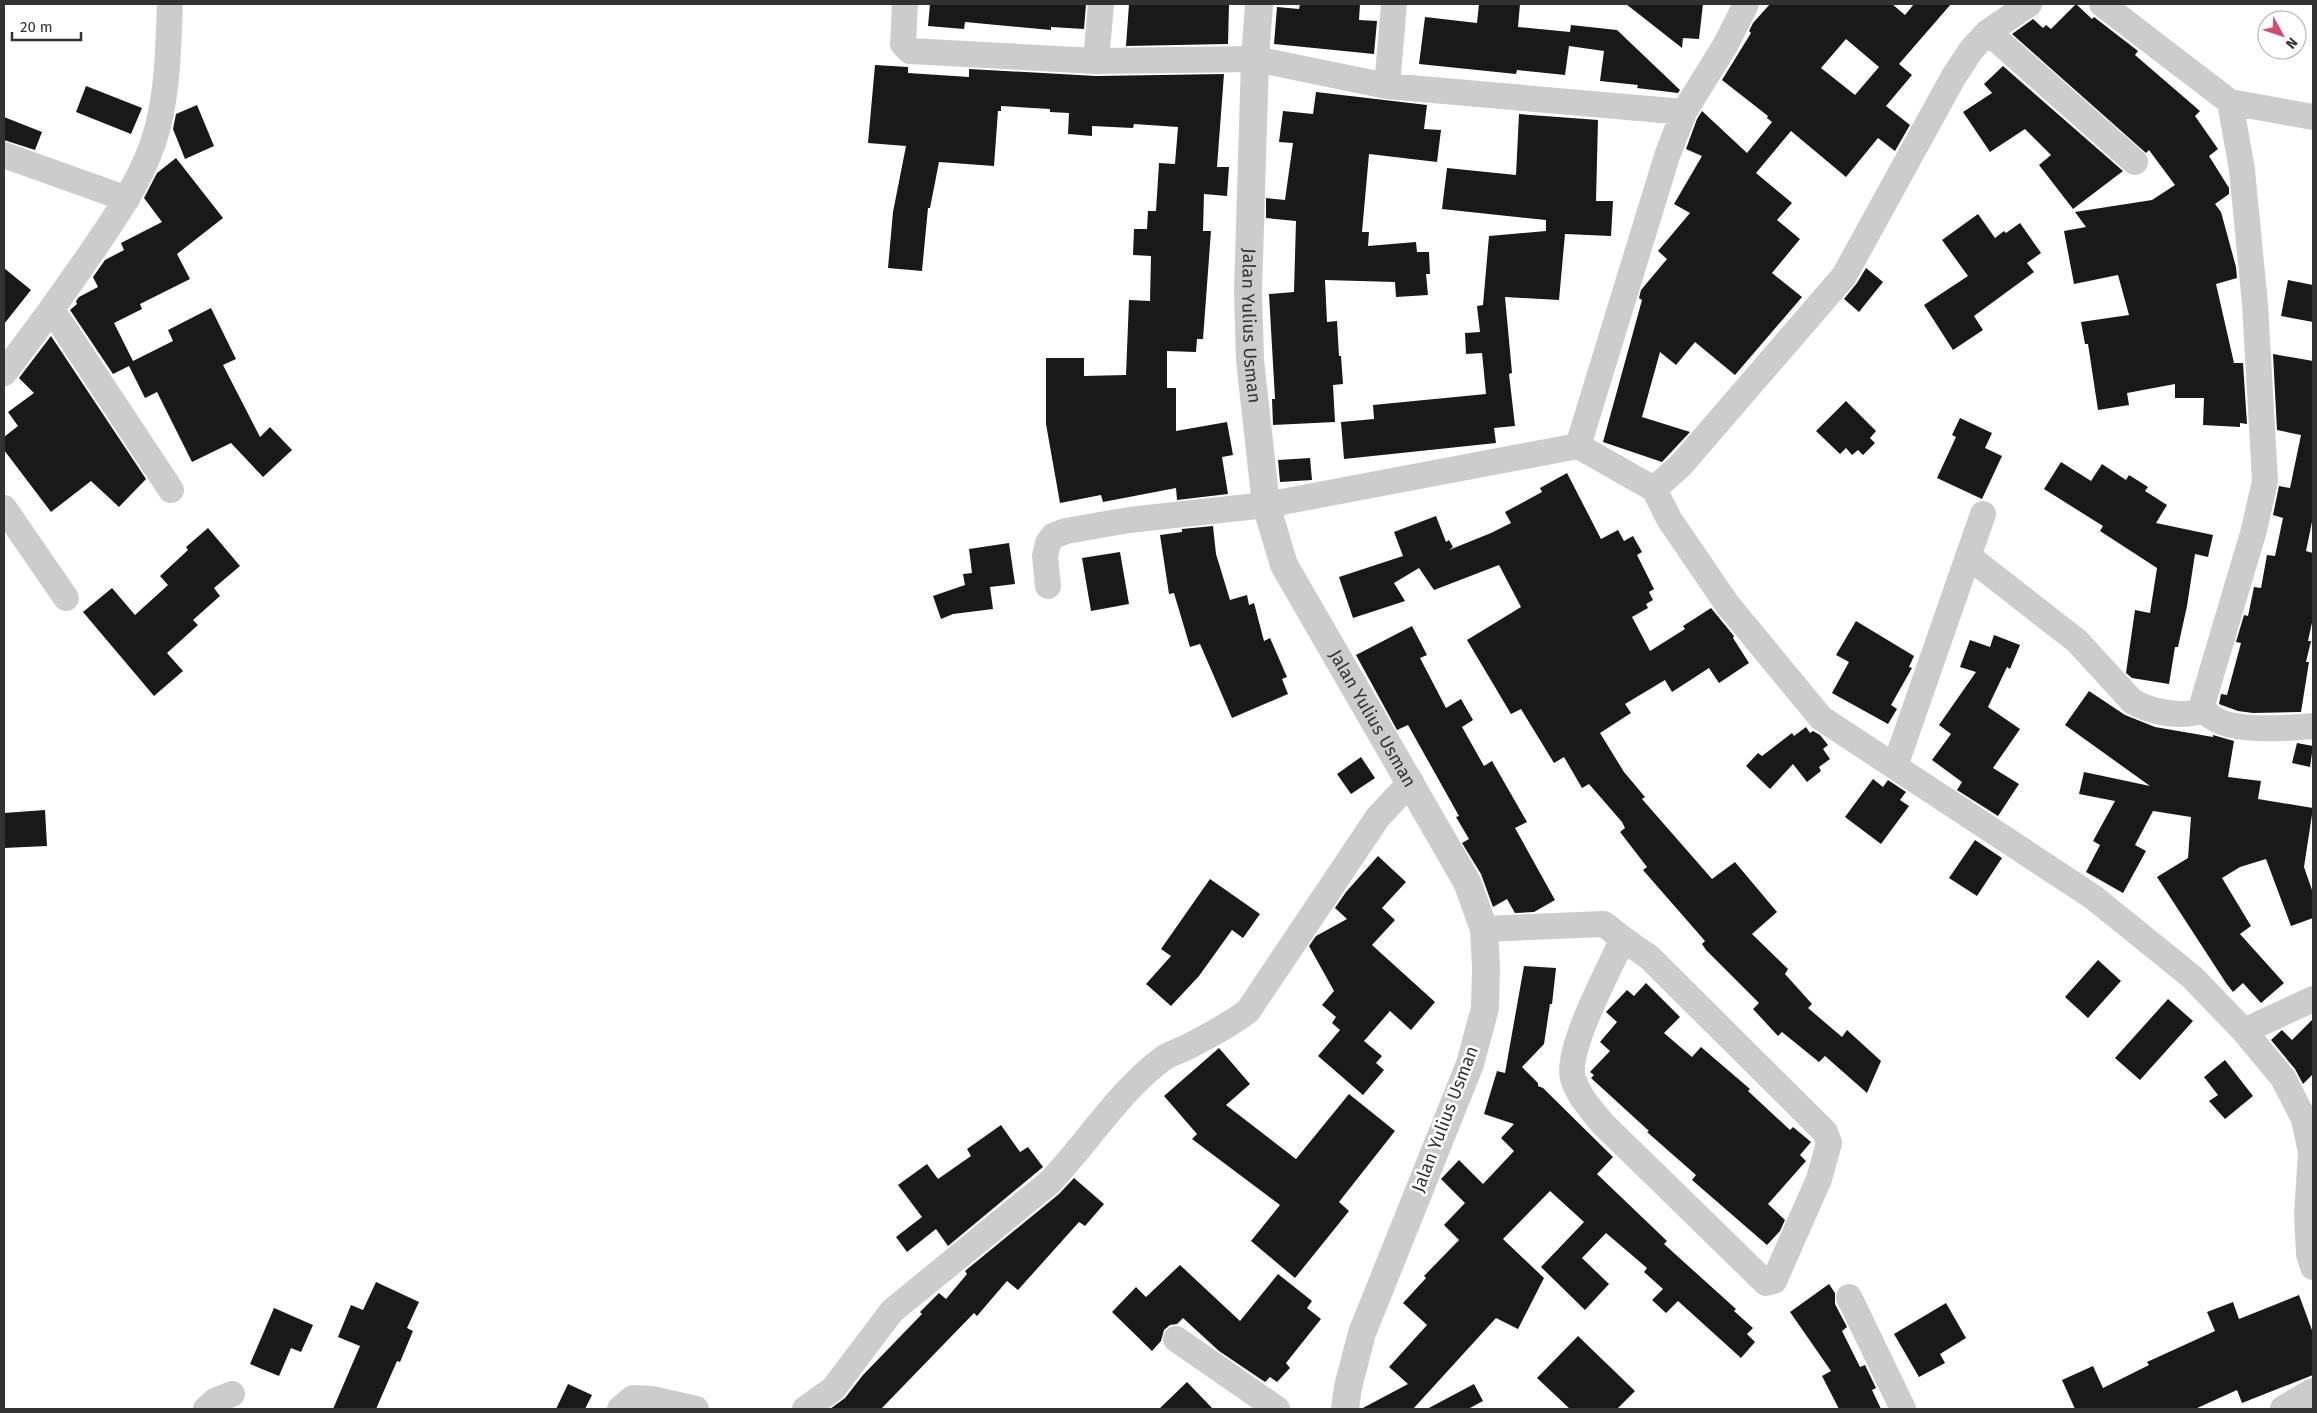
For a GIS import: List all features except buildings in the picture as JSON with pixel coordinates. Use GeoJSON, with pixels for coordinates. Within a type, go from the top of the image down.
{"type":"FeatureCollection","features":[{"type":"Feature","properties":{"kind":"street"},"geometry":{"type":"LineString","coordinates":[[4,373],[52,310],[127,199],[153,143],[169,64],[170,4]]}},
{"type":"Feature","properties":{"kind":"street"},"geometry":{"type":"LineString","coordinates":[[905,4],[903,44],[910,51],[1096,61],[1254,59],[1387,86],[1684,112]]}},
{"type":"Feature","properties":{"kind":"street"},"geometry":{"type":"LineString","coordinates":[[1096,61],[1101,4]]}},
{"type":"Feature","properties":{"kind":"street","name":"Jalan Yulius Usman"},"geometry":{"type":"LineString","coordinates":[[1259,4],[1254,59],[1248,292],[1250,360],[1266,505],[1284,565],[1467,882],[1484,929],[1485,1008],[1470,1064],[1362,1333],[1348,1387],[1345,1409]]}},
{"type":"Feature","properties":{"kind":"street"},"geometry":{"type":"LineString","coordinates":[[1387,86],[1394,4]]}},
{"type":"Feature","properties":{"kind":"street"},"geometry":{"type":"LineString","coordinates":[[1578,446],[1667,156],[1684,112],[1726,44],[1746,4]]}},
{"type":"Feature","properties":{"kind":"street"},"geometry":{"type":"LineString","coordinates":[[1654,489],[1681,465],[1844,276],[1954,76],[1972,50],[1988,32],[2029,4]]}},
{"type":"Feature","properties":{"kind":"street"},"geometry":{"type":"LineString","coordinates":[[2102,4],[2230,102],[2313,117]]}},
{"type":"Feature","properties":{"kind":"street"},"geometry":{"type":"LineString","coordinates":[[1988,32],[2135,162]]}},
{"type":"Feature","properties":{"kind":"street"},"geometry":{"type":"LineString","coordinates":[[2230,102],[2242,170],[2254,294],[2265,481],[2254,530],[2203,700],[2204,710],[2212,716],[2242,727],[2269,730],[2313,726]]}},
{"type":"Feature","properties":{"kind":"street"},"geometry":{"type":"LineString","coordinates":[[4,155],[127,199]]}},
{"type":"Feature","properties":{"kind":"street"},"geometry":{"type":"LineString","coordinates":[[52,310],[171,490]]}},
{"type":"Feature","properties":{"kind":"street"},"geometry":{"type":"LineString","coordinates":[[1048,586],[1045,556],[1048,543],[1053,536],[1066,531],[1129,520],[1266,505],[1578,446],[1654,489],[1669,519],[1727,604],[1821,718],[2093,898],[2192,977],[2244,1031],[2283,1078],[2304,1119],[2311,1152],[2307,1215],[2313,1267]]}},
{"type":"Feature","properties":{"kind":"street"},"geometry":{"type":"LineString","coordinates":[[4,508],[66,598]]}},
{"type":"Feature","properties":{"kind":"street"},"geometry":{"type":"LineString","coordinates":[[1895,766],[1983,514]]}},
{"type":"Feature","properties":{"kind":"street"},"geometry":{"type":"LineString","coordinates":[[1968,556],[2077,641],[2132,701],[2142,707],[2177,714],[2193,714],[2204,710]]}},
{"type":"Feature","properties":{"kind":"street"},"geometry":{"type":"LineString","coordinates":[[805,1409],[833,1389],[892,1311],[1050,1182],[1069,1162],[1116,1102],[1139,1078],[1163,1058],[1232,1023],[1248,1011],[1378,817],[1411,782]]}},
{"type":"Feature","properties":{"kind":"street"},"geometry":{"type":"LineString","coordinates":[[1484,929],[1604,924],[1649,957],[1825,1132],[1829,1143],[1819,1179],[1774,1281],[1766,1283],[1602,1123],[1580,1095],[1572,1076],[1574,1057],[1590,1008],[1623,939]]}},
{"type":"Feature","properties":{"kind":"street"},"geometry":{"type":"LineString","coordinates":[[2244,1031],[2313,999]]}},
{"type":"Feature","properties":{"kind":"street"},"geometry":{"type":"LineString","coordinates":[[1850,1297],[1903,1409]]}},
{"type":"Feature","properties":{"kind":"street"},"geometry":{"type":"LineString","coordinates":[[1176,1339],[1277,1409]]}},
{"type":"Feature","properties":{"kind":"street"},"geometry":{"type":"LineString","coordinates":[[2284,1409],[2313,1392]]}},
{"type":"Feature","properties":{"kind":"street"},"geometry":{"type":"LineString","coordinates":[[206,1409],[215,1401],[232,1394]]}},
{"type":"Feature","properties":{"kind":"street"},"geometry":{"type":"LineString","coordinates":[[620,1409],[633,1398],[652,1399],[696,1409]]}}]}
